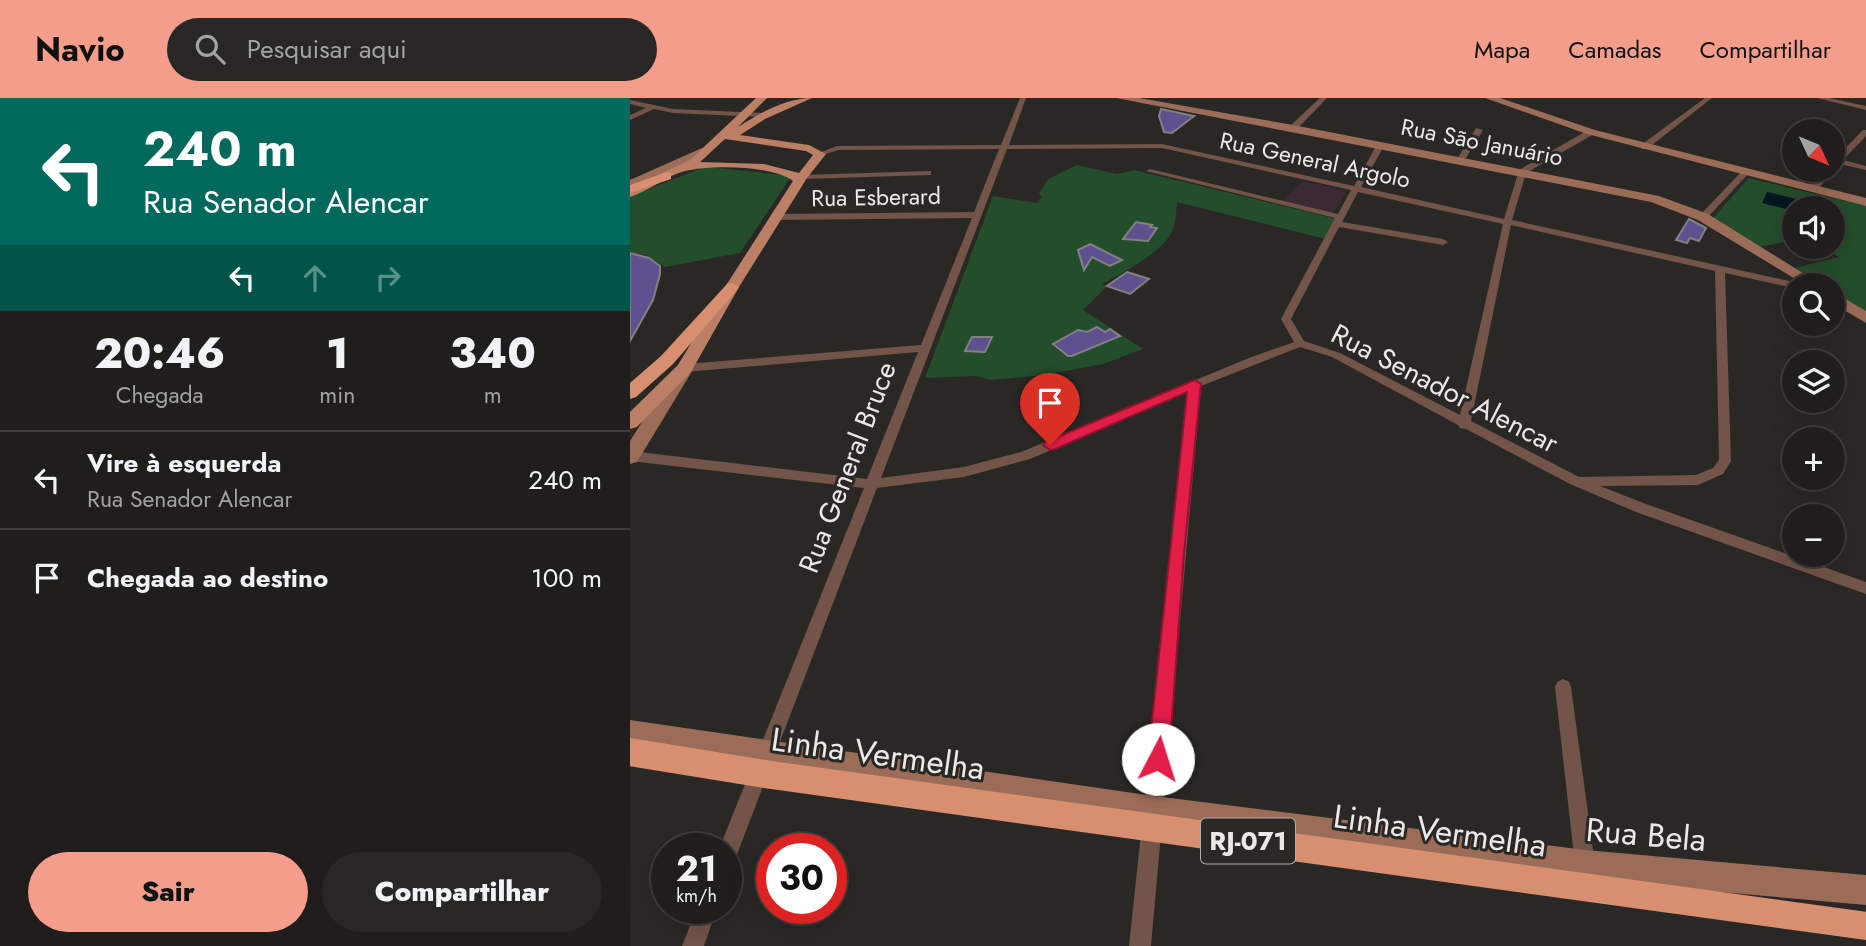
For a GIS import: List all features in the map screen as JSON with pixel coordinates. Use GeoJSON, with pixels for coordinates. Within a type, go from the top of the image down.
{"type":"FeatureCollection","features":[{"type":"Feature","properties":{"kind":"highway"},"geometry":{"type":"LineString","coordinates":[[630,393],[667,360],[732,287]]}},
{"type":"Feature","properties":{"kind":"highway","name":"Linha Vermelha"},"geometry":{"type":"LineString","coordinates":[[630,745],[772,768],[1866,911]]}},
{"type":"Feature","properties":{"kind":"highway","name":"Linha Vermelha"},"geometry":{"type":"LineString","coordinates":[[630,752],[771,775],[1866,926]]}},
{"type":"Feature","properties":{"kind":"main road"},"geometry":{"type":"LineString","coordinates":[[667,176],[694,162],[762,98]]}},
{"type":"Feature","properties":{"kind":"main road"},"geometry":{"type":"LineString","coordinates":[[630,423],[685,368],[776,217],[820,154],[809,148],[729,137],[766,115],[807,98]]}},
{"type":"Feature","properties":{"kind":"main road"},"geometry":{"type":"LineString","coordinates":[[706,150],[746,141]]}},
{"type":"Feature","properties":{"kind":"main road"},"geometry":{"type":"LineString","coordinates":[[630,191],[698,165],[716,164],[790,172],[801,178]]}},
{"type":"Feature","properties":{"kind":"street"},"geometry":{"type":"LineString","coordinates":[[634,103],[653,98]]}},
{"type":"Feature","properties":{"kind":"street","name":"Rua General Bruce"},"geometry":{"type":"LineString","coordinates":[[735,833],[1023,98]]}},
{"type":"Feature","properties":{"kind":"street","name":"Rua São Januário"},"geometry":{"type":"LineString","coordinates":[[1121,98],[1293,128],[1654,199],[1703,217],[1795,273]]}},
{"type":"Feature","properties":{"kind":"street"},"geometry":{"type":"LineString","coordinates":[[1293,128],[1324,98]]}},
{"type":"Feature","properties":{"kind":"street"},"geometry":{"type":"LineString","coordinates":[[1490,98],[1591,132],[1866,202]]}},
{"type":"Feature","properties":{"kind":"street"},"geometry":{"type":"LineString","coordinates":[[1644,146],[1709,98]]}},
{"type":"Feature","properties":{"kind":"street"},"geometry":{"type":"LineString","coordinates":[[1820,98],[1866,108]]}},
{"type":"Feature","properties":{"kind":"street"},"geometry":{"type":"LineString","coordinates":[[634,103],[673,111],[766,115]]}},
{"type":"Feature","properties":{"kind":"street"},"geometry":{"type":"LineString","coordinates":[[630,118],[653,107]]}},
{"type":"Feature","properties":{"kind":"street"},"geometry":{"type":"LineString","coordinates":[[1460,161],[1479,130]]}},
{"type":"Feature","properties":{"kind":"street"},"geometry":{"type":"LineString","coordinates":[[1464,425],[1508,220],[1522,172],[1591,132]]}},
{"type":"Feature","properties":{"kind":"street"},"geometry":{"type":"LineString","coordinates":[[1845,154],[1866,132]]}},
{"type":"Feature","properties":{"kind":"street","name":"Rua General Argolo"},"geometry":{"type":"LineString","coordinates":[[820,154],[837,148],[1162,146],[1782,282]]}},
{"type":"Feature","properties":{"kind":"street"},"geometry":{"type":"LineString","coordinates":[[1300,343],[1286,319],[1380,146]]}},
{"type":"Feature","properties":{"kind":"street"},"geometry":{"type":"LineString","coordinates":[[630,182],[679,164],[706,150]]}},
{"type":"Feature","properties":{"kind":"street"},"geometry":{"type":"LineString","coordinates":[[1845,167],[1866,168]]}},
{"type":"Feature","properties":{"kind":"street"},"geometry":{"type":"LineString","coordinates":[[1150,171],[1339,220],[1443,242]]}},
{"type":"Feature","properties":{"kind":"street"},"geometry":{"type":"LineString","coordinates":[[1703,217],[1746,172]]}},
{"type":"Feature","properties":{"kind":"street"},"geometry":{"type":"LineString","coordinates":[[801,178],[928,173]]}},
{"type":"Feature","properties":{"kind":"street"},"geometry":{"type":"LineString","coordinates":[[1813,189],[1819,182]]}},
{"type":"Feature","properties":{"kind":"street","name":"Rua Esberard"},"geometry":{"type":"LineString","coordinates":[[776,217],[976,215]]}},
{"type":"Feature","properties":{"kind":"street"},"geometry":{"type":"LineString","coordinates":[[1575,481],[1698,480],[1718,471],[1725,461],[1720,269]]}},
{"type":"Feature","properties":{"kind":"street"},"geometry":{"type":"LineString","coordinates":[[1845,304],[1866,318]]}},
{"type":"Feature","properties":{"kind":"street","name":"Rua Senador Alencar"},"geometry":{"type":"LineString","coordinates":[[630,456],[871,484],[964,472],[1004,463],[1300,343],[1336,355],[1464,425],[1575,481],[1641,508],[1866,588]]}},
{"type":"Feature","properties":{"kind":"street"},"geometry":{"type":"LineString","coordinates":[[630,456],[685,368],[924,348]]}},
{"type":"Feature","properties":{"kind":"street"},"geometry":{"type":"LineString","coordinates":[[1140,946],[1176,553],[1195,384]]}},
{"type":"Feature","properties":{"kind":"street"},"geometry":{"type":"LineString","coordinates":[[1563,687],[1585,865]]}},
{"type":"Feature","properties":{"kind":"street","name":"Rua Bela"},"geometry":{"type":"LineString","coordinates":[[630,733],[1154,810],[1585,865],[1866,890]]}},
{"type":"Feature","properties":{"kind":"street"},"geometry":{"type":"LineString","coordinates":[[693,946],[701,924]]}},
{"type":"Feature","properties":{"kind":"shaded area"},"geometry":{"type":"Polygon","coordinates":[[[1303,181],[1346,191],[1334,213],[1282,201],[1303,181]]]}},
{"type":"Feature","properties":{"kind":"green space"},"geometry":{"type":"Polygon","coordinates":[[[1077,165],[1117,174],[1134,170],[1337,219],[1326,239],[1177,202],[1173,227],[1165,242],[1139,263],[1102,284],[1107,286],[1083,310],[1143,349],[1103,364],[1044,375],[992,380],[976,376],[925,378],[993,196],[1037,203],[1042,197],[1039,193],[1048,179],[1077,165]]]}},
{"type":"Feature","properties":{"kind":"green space"},"geometry":{"type":"Polygon","coordinates":[[[705,167],[786,175],[790,178],[740,253],[665,267],[646,255],[630,252],[630,196],[705,167]]]}},
{"type":"Feature","properties":{"kind":"green space"},"geometry":{"type":"Polygon","coordinates":[[[1749,178],[1824,196],[1782,196],[1782,242],[1759,247],[1713,218],[1749,178]]]}},
{"type":"Feature","properties":{"kind":"green space"},"geometry":{"type":"Polygon","coordinates":[[[1845,201],[1866,206],[1866,313],[1845,301],[1845,273],[1802,273],[1794,268],[1831,259],[1845,259],[1845,201]]]}},
{"type":"Feature","properties":{"kind":"water"},"geometry":{"type":"Polygon","coordinates":[[[1767,192],[1784,196],[1782,208],[1762,203],[1767,192]]]}},
{"type":"Feature","properties":{"kind":"building"},"geometry":{"type":"Polygon","coordinates":[[[1161,109],[1194,116],[1172,133],[1164,132],[1159,116],[1161,109]]]}},
{"type":"Feature","properties":{"kind":"building"},"geometry":{"type":"Polygon","coordinates":[[[1689,219],[1706,228],[1699,241],[1690,238],[1687,243],[1676,240],[1689,219]]]}},
{"type":"Feature","properties":{"kind":"building"},"geometry":{"type":"Polygon","coordinates":[[[1136,222],[1157,228],[1148,241],[1123,239],[1136,222]]]}},
{"type":"Feature","properties":{"kind":"building"},"geometry":{"type":"Polygon","coordinates":[[[1090,244],[1122,260],[1110,266],[1092,257],[1084,270],[1078,250],[1090,244]]]}},
{"type":"Feature","properties":{"kind":"building"},"geometry":{"type":"Polygon","coordinates":[[[630,253],[649,258],[660,266],[660,274],[653,300],[630,341],[630,253]]]}},
{"type":"Feature","properties":{"kind":"building"},"geometry":{"type":"Polygon","coordinates":[[[1127,272],[1149,279],[1130,294],[1107,286],[1127,272]]]}},
{"type":"Feature","properties":{"kind":"building"},"geometry":{"type":"Polygon","coordinates":[[[1097,327],[1105,332],[1110,329],[1120,336],[1072,356],[1068,356],[1053,344],[1078,330],[1087,332],[1097,327]]]}},
{"type":"Feature","properties":{"kind":"building"},"geometry":{"type":"Polygon","coordinates":[[[972,337],[992,337],[985,352],[965,351],[972,337]]]}},
{"type":"Feature","properties":{"kind":"route"},"geometry":{"type":"LineString","coordinates":[[1050,445],[1195,384],[1176,553],[1158,759]]}}]}
